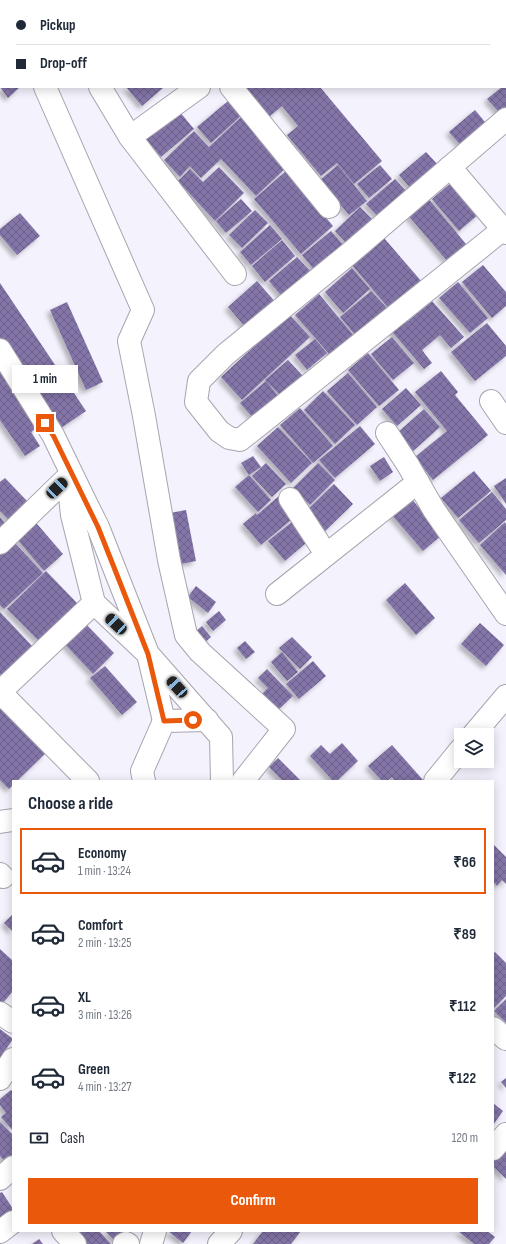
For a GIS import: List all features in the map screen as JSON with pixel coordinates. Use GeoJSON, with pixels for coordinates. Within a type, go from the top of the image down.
{"type":"FeatureCollection","features":[{"type":"Feature","properties":{"kind":"street"},"geometry":{"type":"LineString","coordinates":[[45,88],[143,310],[129,341],[144,416],[169,560],[186,635],[200,652],[284,729],[244,780]]}},
{"type":"Feature","properties":{"kind":"street"},"geometry":{"type":"LineString","coordinates":[[101,88],[130,137],[235,274]]}},
{"type":"Feature","properties":{"kind":"street"},"geometry":{"type":"LineString","coordinates":[[130,137],[198,88]]}},
{"type":"Feature","properties":{"kind":"street"},"geometry":{"type":"LineString","coordinates":[[232,88],[329,207]]}},
{"type":"Feature","properties":{"kind":"street"},"geometry":{"type":"LineString","coordinates":[[450,167],[505,230],[240,440],[229,438],[219,431],[196,402],[199,381],[226,354],[350,253],[450,167],[506,119]]}},
{"type":"Feature","properties":{"kind":"street"},"geometry":{"type":"LineString","coordinates":[[0,350],[53,435],[80,510],[94,603],[148,654],[221,737],[222,780]]}},
{"type":"Feature","properties":{"kind":"street"},"geometry":{"type":"LineString","coordinates":[[492,401],[506,423]]}},
{"type":"Feature","properties":{"kind":"street"},"geometry":{"type":"LineString","coordinates":[[386,433],[418,482],[434,510],[506,614]]}},
{"type":"Feature","properties":{"kind":"street"},"geometry":{"type":"LineString","coordinates":[[0,543],[68,477],[80,510],[98,527],[148,654],[164,721],[142,771],[144,780]]}},
{"type":"Feature","properties":{"kind":"street"},"geometry":{"type":"LineString","coordinates":[[277,594],[418,482]]}},
{"type":"Feature","properties":{"kind":"street"},"geometry":{"type":"LineString","coordinates":[[290,499],[326,554]]}},
{"type":"Feature","properties":{"kind":"street"},"geometry":{"type":"LineString","coordinates":[[35,509],[80,510]]}},
{"type":"Feature","properties":{"kind":"street"},"geometry":{"type":"LineString","coordinates":[[87,780],[0,692],[94,603]]}},
{"type":"Feature","properties":{"kind":"street"},"geometry":{"type":"LineString","coordinates":[[479,728],[506,696]]}},
{"type":"Feature","properties":{"kind":"street"},"geometry":{"type":"LineString","coordinates":[[164,721],[207,720]]}},
{"type":"Feature","properties":{"kind":"street"},"geometry":{"type":"LineString","coordinates":[[436,780],[454,758]]}},
{"type":"Feature","properties":{"kind":"street"},"geometry":{"type":"LineString","coordinates":[[0,822],[12,820]]}},
{"type":"Feature","properties":{"kind":"street"},"geometry":{"type":"LineString","coordinates":[[0,1013],[12,1021]]}},
{"type":"Feature","properties":{"kind":"street"},"geometry":{"type":"LineString","coordinates":[[494,1029],[506,1039]]}},
{"type":"Feature","properties":{"kind":"street"},"geometry":{"type":"LineString","coordinates":[[0,1079],[12,1061]]}},
{"type":"Feature","properties":{"kind":"street"},"geometry":{"type":"LineString","coordinates":[[494,1148],[506,1134]]}},
{"type":"Feature","properties":{"kind":"street"},"geometry":{"type":"LineString","coordinates":[[0,1179],[12,1168]]}},
{"type":"Feature","properties":{"kind":"street"},"geometry":{"type":"LineString","coordinates":[[0,1232],[12,1223]]}},
{"type":"Feature","properties":{"kind":"street"},"geometry":{"type":"LineString","coordinates":[[64,1232],[75,1244]]}},
{"type":"Feature","properties":{"kind":"street"},"geometry":{"type":"LineString","coordinates":[[151,1244],[155,1232]]}},
{"type":"Feature","properties":{"kind":"street"},"geometry":{"type":"LineString","coordinates":[[219,1244],[230,1232]]}},
{"type":"Feature","properties":{"kind":"street"},"geometry":{"type":"LineString","coordinates":[[124,1244],[128,1244]]}},
{"type":"Feature","properties":{"kind":"building"},"geometry":{"type":"Polygon","coordinates":[[[1,88],[19,88],[8,98],[1,88]]]}},
{"type":"Feature","properties":{"kind":"building"},"geometry":{"type":"Polygon","coordinates":[[[127,88],[163,88],[142,106],[127,88]]]}},
{"type":"Feature","properties":{"kind":"building"},"geometry":{"type":"Polygon","coordinates":[[[246,88],[321,88],[382,161],[354,184],[337,163],[321,176],[287,135],[298,126],[282,106],[269,117],[246,88]]]}},
{"type":"Feature","properties":{"kind":"building"},"geometry":{"type":"Polygon","coordinates":[[[501,88],[506,88],[506,116],[504,118],[487,99],[501,88]]]}},
{"type":"Feature","properties":{"kind":"building"},"geometry":{"type":"Polygon","coordinates":[[[228,101],[241,116],[211,143],[197,127],[228,101]]]}},
{"type":"Feature","properties":{"kind":"building"},"geometry":{"type":"Polygon","coordinates":[[[475,110],[490,128],[465,150],[449,132],[475,110]]]}},
{"type":"Feature","properties":{"kind":"building"},"geometry":{"type":"Polygon","coordinates":[[[179,111],[194,129],[161,157],[146,139],[179,111]]]}},
{"type":"Feature","properties":{"kind":"building"},"geometry":{"type":"Polygon","coordinates":[[[241,117],[288,166],[256,196],[221,159],[201,178],[190,166],[180,177],[164,160],[194,131],[209,147],[241,117]]]}},
{"type":"Feature","properties":{"kind":"building"},"geometry":{"type":"Polygon","coordinates":[[[426,152],[439,166],[412,190],[399,175],[426,152]]]}},
{"type":"Feature","properties":{"kind":"building"},"geometry":{"type":"Polygon","coordinates":[[[338,165],[367,201],[349,215],[320,180],[338,165]]]}},
{"type":"Feature","properties":{"kind":"building"},"geometry":{"type":"Polygon","coordinates":[[[380,165],[392,179],[369,198],[357,184],[380,165]]]}},
{"type":"Feature","properties":{"kind":"building"},"geometry":{"type":"Polygon","coordinates":[[[219,167],[244,193],[215,221],[178,181],[190,169],[203,182],[219,167]]]}},
{"type":"Feature","properties":{"kind":"building"},"geometry":{"type":"Polygon","coordinates":[[[286,171],[333,226],[301,254],[254,199],[286,171]]]}},
{"type":"Feature","properties":{"kind":"building"},"geometry":{"type":"Polygon","coordinates":[[[395,179],[408,193],[379,218],[366,204],[395,179]]]}},
{"type":"Feature","properties":{"kind":"building"},"geometry":{"type":"Polygon","coordinates":[[[452,182],[480,213],[459,231],[432,199],[452,182]]]}},
{"type":"Feature","properties":{"kind":"building"},"geometry":{"type":"Polygon","coordinates":[[[427,197],[466,244],[447,261],[407,214],[427,197]]]}},
{"type":"Feature","properties":{"kind":"building"},"geometry":{"type":"Polygon","coordinates":[[[241,199],[252,211],[226,233],[216,221],[241,199]]]}},
{"type":"Feature","properties":{"kind":"building"},"geometry":{"type":"Polygon","coordinates":[[[360,207],[374,221],[348,245],[335,231],[360,207]]]}},
{"type":"Feature","properties":{"kind":"building"},"geometry":{"type":"Polygon","coordinates":[[[255,210],[268,223],[242,248],[229,235],[255,210]]]}},
{"type":"Feature","properties":{"kind":"building"},"geometry":{"type":"Polygon","coordinates":[[[20,213],[40,236],[17,255],[0,235],[0,229],[20,213]]]}},
{"type":"Feature","properties":{"kind":"building"},"geometry":{"type":"Polygon","coordinates":[[[270,225],[282,239],[251,265],[240,252],[270,225]]]}},
{"type":"Feature","properties":{"kind":"building"},"geometry":{"type":"Polygon","coordinates":[[[331,231],[345,247],[316,272],[302,255],[331,231]]]}},
{"type":"Feature","properties":{"kind":"building"},"geometry":{"type":"Polygon","coordinates":[[[384,238],[422,282],[390,310],[352,265],[384,238]]]}},
{"type":"Feature","properties":{"kind":"building"},"geometry":{"type":"Polygon","coordinates":[[[282,240],[295,256],[265,282],[252,266],[282,240]]]}},
{"type":"Feature","properties":{"kind":"building"},"geometry":{"type":"Polygon","coordinates":[[[297,257],[313,274],[284,299],[269,281],[297,257]]]}},
{"type":"Feature","properties":{"kind":"building"},"geometry":{"type":"Polygon","coordinates":[[[483,265],[506,292],[506,306],[492,318],[462,282],[483,265]]]}},
{"type":"Feature","properties":{"kind":"building"},"geometry":{"type":"Polygon","coordinates":[[[352,268],[370,289],[343,313],[325,292],[352,268]]]}},
{"type":"Feature","properties":{"kind":"building"},"geometry":{"type":"Polygon","coordinates":[[[257,281],[277,304],[247,329],[228,307],[257,281]]]}},
{"type":"Feature","properties":{"kind":"building"},"geometry":{"type":"Polygon","coordinates":[[[458,282],[488,318],[470,333],[439,298],[458,282]]]}},
{"type":"Feature","properties":{"kind":"building"},"geometry":{"type":"Polygon","coordinates":[[[0,283],[86,411],[61,428],[0,337],[0,283]]]}},
{"type":"Feature","properties":{"kind":"building"},"geometry":{"type":"Polygon","coordinates":[[[371,291],[387,308],[356,336],[340,317],[371,291]]]}},
{"type":"Feature","properties":{"kind":"building"},"geometry":{"type":"Polygon","coordinates":[[[319,294],[354,336],[331,356],[295,315],[319,294]]]}},
{"type":"Feature","properties":{"kind":"building"},"geometry":{"type":"Polygon","coordinates":[[[432,301],[464,337],[451,348],[440,335],[422,350],[432,363],[424,369],[389,328],[404,316],[408,321],[432,301]]]}},
{"type":"Feature","properties":{"kind":"building"},"geometry":{"type":"Polygon","coordinates":[[[67,302],[103,382],[86,390],[50,310],[67,302]]]}},
{"type":"Feature","properties":{"kind":"building"},"geometry":{"type":"Polygon","coordinates":[[[289,314],[310,337],[242,400],[221,377],[289,314]]]}},
{"type":"Feature","properties":{"kind":"building"},"geometry":{"type":"Polygon","coordinates":[[[487,323],[506,346],[506,356],[475,381],[451,352],[487,323]]]}},
{"type":"Feature","properties":{"kind":"building"},"geometry":{"type":"Polygon","coordinates":[[[392,337],[414,363],[393,380],[371,354],[392,337]]]}},
{"type":"Feature","properties":{"kind":"building"},"geometry":{"type":"Polygon","coordinates":[[[315,339],[327,353],[307,370],[295,355],[315,339]]]}},
{"type":"Feature","properties":{"kind":"building"},"geometry":{"type":"Polygon","coordinates":[[[368,353],[399,390],[379,406],[348,370],[368,353]]]}},
{"type":"Feature","properties":{"kind":"building"},"geometry":{"type":"Polygon","coordinates":[[[288,360],[305,378],[283,398],[265,380],[288,360]]]}},
{"type":"Feature","properties":{"kind":"building"},"geometry":{"type":"Polygon","coordinates":[[[0,371],[38,427],[31,432],[40,446],[25,456],[0,420],[0,371]]]}},
{"type":"Feature","properties":{"kind":"building"},"geometry":{"type":"Polygon","coordinates":[[[441,371],[458,392],[455,395],[488,435],[433,480],[415,457],[447,431],[415,392],[441,371]]]}},
{"type":"Feature","properties":{"kind":"building"},"geometry":{"type":"Polygon","coordinates":[[[348,373],[377,407],[357,425],[327,391],[348,373]]]}},
{"type":"Feature","properties":{"kind":"building"},"geometry":{"type":"Polygon","coordinates":[[[266,381],[279,397],[253,418],[240,403],[266,381]]]}},
{"type":"Feature","properties":{"kind":"building"},"geometry":{"type":"Polygon","coordinates":[[[406,388],[421,405],[397,426],[382,409],[406,388]]]}},
{"type":"Feature","properties":{"kind":"building"},"geometry":{"type":"Polygon","coordinates":[[[323,391],[355,425],[335,444],[304,410],[323,391]]]}},
{"type":"Feature","properties":{"kind":"building"},"geometry":{"type":"Polygon","coordinates":[[[300,408],[333,446],[313,463],[280,425],[300,408]]]}},
{"type":"Feature","properties":{"kind":"building"},"geometry":{"type":"Polygon","coordinates":[[[424,409],[440,427],[412,452],[396,434],[424,409]]]}},
{"type":"Feature","properties":{"kind":"building"},"geometry":{"type":"Polygon","coordinates":[[[360,426],[375,444],[335,478],[319,460],[360,426]]]}},
{"type":"Feature","properties":{"kind":"building"},"geometry":{"type":"Polygon","coordinates":[[[278,427],[312,463],[291,483],[257,446],[278,427]]]}},
{"type":"Feature","properties":{"kind":"building"},"geometry":{"type":"Polygon","coordinates":[[[253,456],[261,467],[249,475],[241,463],[253,456]]]}},
{"type":"Feature","properties":{"kind":"building"},"geometry":{"type":"Polygon","coordinates":[[[384,457],[393,472],[380,481],[370,466],[384,457]]]}},
{"type":"Feature","properties":{"kind":"building"},"geometry":{"type":"Polygon","coordinates":[[[266,463],[286,484],[272,497],[252,476],[266,463]]]}},
{"type":"Feature","properties":{"kind":"building"},"geometry":{"type":"Polygon","coordinates":[[[318,463],[335,480],[310,505],[293,488],[318,463]]]}},
{"type":"Feature","properties":{"kind":"building"},"geometry":{"type":"Polygon","coordinates":[[[474,471],[491,491],[458,518],[441,498],[474,471]]]}},
{"type":"Feature","properties":{"kind":"building"},"geometry":{"type":"Polygon","coordinates":[[[249,475],[271,500],[258,512],[235,487],[249,475]]]}},
{"type":"Feature","properties":{"kind":"building"},"geometry":{"type":"Polygon","coordinates":[[[5,478],[29,503],[10,521],[0,511],[0,482],[5,478]]]}},
{"type":"Feature","properties":{"kind":"building"},"geometry":{"type":"Polygon","coordinates":[[[506,478],[506,504],[494,486],[506,478]]]}},
{"type":"Feature","properties":{"kind":"building"},"geometry":{"type":"Polygon","coordinates":[[[334,484],[353,504],[324,532],[305,512],[334,484]]]}},
{"type":"Feature","properties":{"kind":"building"},"geometry":{"type":"Polygon","coordinates":[[[492,492],[506,509],[506,520],[479,543],[459,520],[492,492]]]}},
{"type":"Feature","properties":{"kind":"building"},"geometry":{"type":"Polygon","coordinates":[[[280,495],[297,515],[261,545],[243,524],[256,513],[257,515],[280,495]]]}},
{"type":"Feature","properties":{"kind":"building"},"geometry":{"type":"Polygon","coordinates":[[[410,497],[442,535],[423,551],[391,514],[410,497]]]}},
{"type":"Feature","properties":{"kind":"building"},"geometry":{"type":"Polygon","coordinates":[[[186,510],[196,561],[176,565],[165,514],[186,510]]]}},
{"type":"Feature","properties":{"kind":"building"},"geometry":{"type":"Polygon","coordinates":[[[0,517],[6,524],[0,529],[0,517]]]}},
{"type":"Feature","properties":{"kind":"building"},"geometry":{"type":"Polygon","coordinates":[[[31,517],[63,554],[44,571],[12,533],[31,517]]]}},
{"type":"Feature","properties":{"kind":"building"},"geometry":{"type":"Polygon","coordinates":[[[297,518],[313,537],[285,561],[268,541],[297,518]]]}},
{"type":"Feature","properties":{"kind":"building"},"geometry":{"type":"Polygon","coordinates":[[[505,522],[506,524],[506,575],[480,545],[505,522]]]}},
{"type":"Feature","properties":{"kind":"building"},"geometry":{"type":"Polygon","coordinates":[[[14,542],[43,573],[4,609],[0,605],[0,555],[14,542]]]}},
{"type":"Feature","properties":{"kind":"building"},"geometry":{"type":"Polygon","coordinates":[[[46,571],[78,604],[39,641],[7,609],[46,571]]]}},
{"type":"Feature","properties":{"kind":"building"},"geometry":{"type":"Polygon","coordinates":[[[405,583],[435,618],[416,635],[386,600],[405,583]]]}},
{"type":"Feature","properties":{"kind":"building"},"geometry":{"type":"Polygon","coordinates":[[[196,586],[216,602],[208,613],[188,597],[196,586]]]}},
{"type":"Feature","properties":{"kind":"building"},"geometry":{"type":"Polygon","coordinates":[[[219,611],[226,620],[213,631],[206,622],[219,611]]]}},
{"type":"Feature","properties":{"kind":"building"},"geometry":{"type":"Polygon","coordinates":[[[0,612],[34,648],[3,677],[0,674],[0,612]]]}},
{"type":"Feature","properties":{"kind":"building"},"geometry":{"type":"Polygon","coordinates":[[[82,620],[114,653],[93,674],[61,640],[82,620]]]}},
{"type":"Feature","properties":{"kind":"building"},"geometry":{"type":"Polygon","coordinates":[[[480,623],[504,645],[486,666],[461,644],[480,623]]]}},
{"type":"Feature","properties":{"kind":"building"},"geometry":{"type":"Polygon","coordinates":[[[202,626],[211,637],[203,644],[194,633],[202,626]]]}},
{"type":"Feature","properties":{"kind":"building"},"geometry":{"type":"Polygon","coordinates":[[[292,637],[312,657],[300,669],[279,648],[292,637]]]}},
{"type":"Feature","properties":{"kind":"building"},"geometry":{"type":"Polygon","coordinates":[[[245,641],[255,652],[246,659],[237,648],[245,641]]]}},
{"type":"Feature","properties":{"kind":"building"},"geometry":{"type":"Polygon","coordinates":[[[282,652],[298,672],[287,681],[271,662],[282,652]]]}},
{"type":"Feature","properties":{"kind":"building"},"geometry":{"type":"Polygon","coordinates":[[[313,661],[326,676],[299,699],[286,684],[313,661]]]}},
{"type":"Feature","properties":{"kind":"building"},"geometry":{"type":"Polygon","coordinates":[[[105,666],[137,702],[122,715],[90,678],[105,666]]]}},
{"type":"Feature","properties":{"kind":"building"},"geometry":{"type":"Polygon","coordinates":[[[267,669],[293,696],[276,712],[260,696],[268,688],[258,678],[267,669]]]}},
{"type":"Feature","properties":{"kind":"building"},"geometry":{"type":"Polygon","coordinates":[[[0,707],[45,754],[18,780],[12,780],[12,786],[9,789],[0,780],[0,707]]]}},
{"type":"Feature","properties":{"kind":"building"},"geometry":{"type":"Polygon","coordinates":[[[342,743],[358,761],[338,780],[332,780],[310,756],[321,745],[330,754],[342,743]]]}},
{"type":"Feature","properties":{"kind":"building"},"geometry":{"type":"Polygon","coordinates":[[[392,745],[423,780],[394,780],[392,777],[388,780],[381,780],[368,766],[392,745]]]}},
{"type":"Feature","properties":{"kind":"building"},"geometry":{"type":"Polygon","coordinates":[[[278,758],[300,780],[282,780],[269,767],[278,758]]]}},
{"type":"Feature","properties":{"kind":"building"},"geometry":{"type":"Polygon","coordinates":[[[494,845],[506,857],[506,884],[502,880],[497,886],[494,882],[494,845]]]}},
{"type":"Feature","properties":{"kind":"building"},"geometry":{"type":"Polygon","coordinates":[[[12,915],[12,931],[4,923],[12,915]]]}},
{"type":"Feature","properties":{"kind":"building"},"geometry":{"type":"Polygon","coordinates":[[[0,949],[12,960],[12,992],[2,1004],[0,1003],[0,949]]]}},
{"type":"Feature","properties":{"kind":"building"},"geometry":{"type":"Polygon","coordinates":[[[495,952],[506,963],[506,996],[494,1008],[495,952]]]}},
{"type":"Feature","properties":{"kind":"building"},"geometry":{"type":"Polygon","coordinates":[[[506,999],[506,1023],[494,1011],[506,999]]]}},
{"type":"Feature","properties":{"kind":"building"},"geometry":{"type":"Polygon","coordinates":[[[0,1029],[12,1038],[12,1040],[0,1058],[0,1029]]]}},
{"type":"Feature","properties":{"kind":"building"},"geometry":{"type":"Polygon","coordinates":[[[506,1078],[506,1088],[501,1082],[506,1078]]]}},
{"type":"Feature","properties":{"kind":"building"},"geometry":{"type":"Polygon","coordinates":[[[11,1090],[12,1091],[12,1130],[1,1117],[6,1113],[0,1105],[0,1099],[11,1090]]]}},
{"type":"Feature","properties":{"kind":"building"},"geometry":{"type":"Polygon","coordinates":[[[494,1104],[503,1111],[494,1124],[494,1104]]]}},
{"type":"Feature","properties":{"kind":"building"},"geometry":{"type":"Polygon","coordinates":[[[0,1122],[12,1134],[12,1163],[9,1166],[0,1156],[0,1122]]]}},
{"type":"Feature","properties":{"kind":"building"},"geometry":{"type":"Polygon","coordinates":[[[506,1147],[506,1179],[494,1167],[494,1159],[506,1147]]]}},
{"type":"Feature","properties":{"kind":"building"},"geometry":{"type":"Polygon","coordinates":[[[2,1192],[12,1207],[12,1220],[0,1227],[0,1193],[2,1192]]]}},
{"type":"Feature","properties":{"kind":"building"},"geometry":{"type":"Polygon","coordinates":[[[77,1232],[100,1232],[111,1244],[76,1244],[71,1238],[77,1232]]]}},
{"type":"Feature","properties":{"kind":"building"},"geometry":{"type":"Polygon","coordinates":[[[106,1232],[127,1232],[116,1242],[106,1232]]]}},
{"type":"Feature","properties":{"kind":"building"},"geometry":{"type":"Polygon","coordinates":[[[169,1232],[191,1232],[183,1243],[169,1232]]]}},
{"type":"Feature","properties":{"kind":"building"},"geometry":{"type":"Polygon","coordinates":[[[262,1232],[300,1232],[291,1244],[253,1244],[262,1232]]]}},
{"type":"Feature","properties":{"kind":"building"},"geometry":{"type":"Polygon","coordinates":[[[459,1232],[488,1232],[495,1237],[489,1244],[474,1244],[459,1232]]]}},
{"type":"Feature","properties":{"kind":"building"},"geometry":{"type":"Polygon","coordinates":[[[39,1239],[43,1244],[32,1244],[39,1239]]]}},
{"type":"Feature","properties":{"kind":"route"},"geometry":{"type":"LineString","coordinates":[[45,423],[53,435],[98,527],[148,654],[164,721],[193,720]]}}]}
